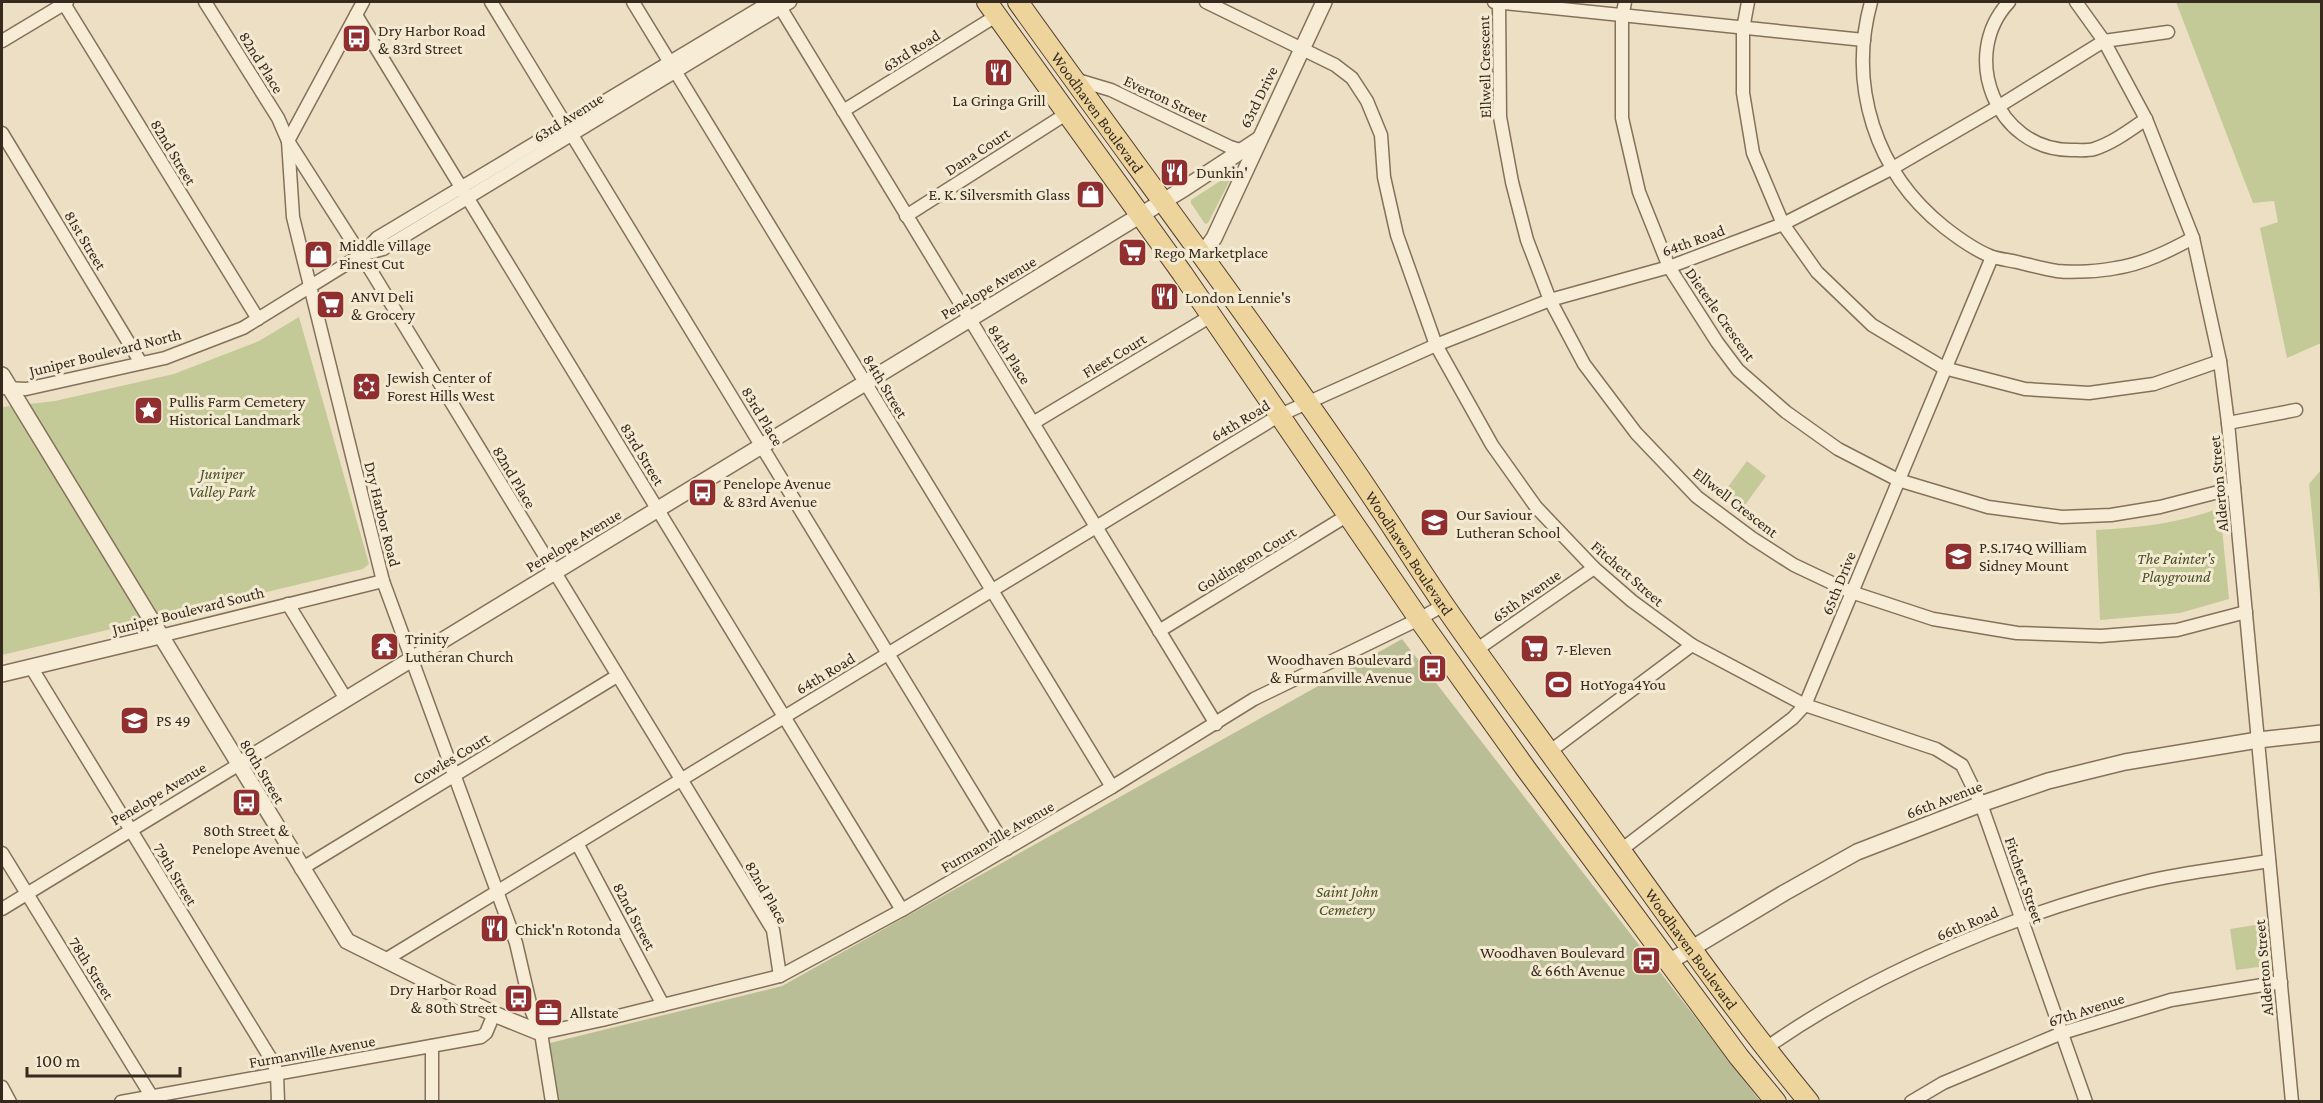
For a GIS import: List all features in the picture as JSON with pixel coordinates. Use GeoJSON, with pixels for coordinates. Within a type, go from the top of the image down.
{"type":"FeatureCollection","features":[{"type":"Feature","properties":{"kind":"main road","name":"Woodhaven Boulevard"},"geometry":{"type":"LineString","coordinates":[[1018,2],[1164,200],[1307,402],[1476,650],[1690,948],[1809,1101]]}},
{"type":"Feature","properties":{"kind":"main road","name":"Woodhaven Boulevard"},"geometry":{"type":"LineString","coordinates":[[991,9],[1212,315],[1419,619],[1526,769],[1739,1057],[1776,1101]]}},
{"type":"Feature","properties":{"kind":"street"},"geometry":{"type":"LineString","coordinates":[[2,41],[65,2]]}},
{"type":"Feature","properties":{"kind":"street","name":"82nd Street"},"geometry":{"type":"LineString","coordinates":[[65,2],[258,319]]}},
{"type":"Feature","properties":{"kind":"street","name":"82nd Place"},"geometry":{"type":"LineString","coordinates":[[205,2],[773,930],[780,976]]}},
{"type":"Feature","properties":{"kind":"street"},"geometry":{"type":"LineString","coordinates":[[288,141],[363,2]]}},
{"type":"Feature","properties":{"kind":"street","name":"83rd Place"},"geometry":{"type":"LineString","coordinates":[[490,2],[1007,849]]}},
{"type":"Feature","properties":{"kind":"street","name":"84th Street"},"geometry":{"type":"LineString","coordinates":[[633,2],[1112,787]]}},
{"type":"Feature","properties":{"kind":"street","name":"Fitchett Street"},"geometry":{"type":"LineString","coordinates":[[1206,2],[1335,65],[1352,78],[1367,101],[1381,135],[1384,177],[1397,235],[1437,345],[1492,445],[1536,507],[1594,568],[1632,601],[1692,645],[1805,705],[1936,749],[1962,765],[1981,804],[2086,1101]]}},
{"type":"Feature","properties":{"kind":"street","name":"63rd Drive"},"geometry":{"type":"LineString","coordinates":[[1164,200],[1258,140],[1324,2]]}},
{"type":"Feature","properties":{"kind":"street"},"geometry":{"type":"LineString","coordinates":[[1497,2],[1864,40]]}},
{"type":"Feature","properties":{"kind":"street","name":"Ellwell Crescent"},"geometry":{"type":"LineString","coordinates":[[1497,2],[1500,117],[1521,217],[1550,300],[1584,364],[1629,424],[1697,496],[1752,538],[1794,565],[1851,592],[1933,619],[2017,633],[2101,636],[2166,631],[2246,612]]}},
{"type":"Feature","properties":{"kind":"street","name":"Dieterle Crescent"},"geometry":{"type":"LineString","coordinates":[[1625,2],[1622,16],[1622,118],[1639,192],[1669,267],[1717,342],[1738,370],[1786,412],[1838,449],[1898,480],[1988,507],[2062,517],[2111,515],[2160,507],[2234,488]]}},
{"type":"Feature","properties":{"kind":"street"},"geometry":{"type":"LineString","coordinates":[[1748,2],[1743,29],[1743,93],[1753,153],[1783,224],[1817,272],[1872,325],[1944,368],[2025,389],[2089,393],[2154,384],[2220,361]]}},
{"type":"Feature","properties":{"kind":"street"},"geometry":{"type":"LineString","coordinates":[[1871,2],[1864,40],[1863,81],[1874,132],[1891,169],[1913,198],[1928,214],[1957,237],[1992,257],[2058,271],[2117,268],[2161,255],[2193,238]]}},
{"type":"Feature","properties":{"kind":"street"},"geometry":{"type":"LineString","coordinates":[[2009,2],[1998,14],[1987,47],[1986,66],[1989,91],[1996,108],[2022,133],[2058,150],[2092,150],[2146,119]]}},
{"type":"Feature","properties":{"kind":"street","name":"Alderton Street"},"geometry":{"type":"LineString","coordinates":[[2076,2],[2104,41],[2146,119],[2193,238],[2220,361],[2228,423],[2292,1101]]}},
{"type":"Feature","properties":{"kind":"street","name":"63rd Avenue"},"geometry":{"type":"LineString","coordinates":[[309,288],[361,255],[377,238],[465,193],[779,3]]}},
{"type":"Feature","properties":{"kind":"street","name":"84th Place"},"geometry":{"type":"LineString","coordinates":[[779,3],[969,320],[1216,724]]}},
{"type":"Feature","properties":{"kind":"street","name":"63rd Road"},"geometry":{"type":"LineString","coordinates":[[843,111],[991,9]]}},
{"type":"Feature","properties":{"kind":"street","name":"83rd Street"},"geometry":{"type":"LineString","coordinates":[[356,15],[902,910]]}},
{"type":"Feature","properties":{"kind":"street","name":"64th Road"},"geometry":{"type":"LineString","coordinates":[[385,960],[1280,415],[1437,345],[1550,300],[1669,267],[1783,224],[1891,169],[2104,41],[2168,32]]}},
{"type":"Feature","properties":{"kind":"street","name":"Everton Street"},"geometry":{"type":"LineString","coordinates":[[1074,79],[1111,90],[1230,147],[1243,151]]}},
{"type":"Feature","properties":{"kind":"street","name":"Dana Court"},"geometry":{"type":"LineString","coordinates":[[906,216],[1066,114]]}},
{"type":"Feature","properties":{"kind":"street","name":"81st Street"},"geometry":{"type":"LineString","coordinates":[[2,133],[141,363]]}},
{"type":"Feature","properties":{"kind":"street"},"geometry":{"type":"LineString","coordinates":[[1201,255],[1214,238],[1258,140]]}},
{"type":"Feature","properties":{"kind":"street","name":"Dry Harbor Road"},"geometry":{"type":"LineString","coordinates":[[288,141],[293,217],[383,581],[516,943],[532,1012],[541,1033]]}},
{"type":"Feature","properties":{"kind":"street","name":"Penelope Avenue"},"geometry":{"type":"LineString","coordinates":[[2,909],[1164,200]]}},
{"type":"Feature","properties":{"kind":"street","name":"65th Drive"},"geometry":{"type":"LineString","coordinates":[[1621,850],[1793,718],[1805,705],[1992,257]]}},
{"type":"Feature","properties":{"kind":"street","name":"Juniper Boulevard North"},"geometry":{"type":"LineString","coordinates":[[4,384],[26,389],[165,358],[243,328],[309,288]]}},
{"type":"Feature","properties":{"kind":"street","name":"Fleet Court"},"geometry":{"type":"LineString","coordinates":[[1033,423],[1212,315]]}},
{"type":"Feature","properties":{"kind":"street","name":"80th Street"},"geometry":{"type":"LineString","coordinates":[[4,384],[347,941],[494,1014],[541,1033]]}},
{"type":"Feature","properties":{"kind":"street"},"geometry":{"type":"LineString","coordinates":[[2228,423],[2296,410]]}},
{"type":"Feature","properties":{"kind":"street","name":"Goldington Court"},"geometry":{"type":"LineString","coordinates":[[1159,631],[1348,515]]}},
{"type":"Feature","properties":{"kind":"street","name":"65th Avenue"},"geometry":{"type":"LineString","coordinates":[[1476,650],[1594,568]]}},
{"type":"Feature","properties":{"kind":"street","name":"Juniper Boulevard South"},"geometry":{"type":"LineString","coordinates":[[2,675],[383,581]]}},
{"type":"Feature","properties":{"kind":"street"},"geometry":{"type":"LineString","coordinates":[[288,604],[346,699]]}},
{"type":"Feature","properties":{"kind":"street","name":"Furmanville Avenue"},"geometry":{"type":"LineString","coordinates":[[541,1033],[780,976],[902,910],[1007,849],[1254,699],[1419,619],[1444,604]]}},
{"type":"Feature","properties":{"kind":"street"},"geometry":{"type":"LineString","coordinates":[[1549,752],[1692,645]]}},
{"type":"Feature","properties":{"kind":"street","name":"79th Street"},"geometry":{"type":"LineString","coordinates":[[31,667],[274,1064],[277,1074],[278,1101]]}},
{"type":"Feature","properties":{"kind":"street","name":"Cowles Court"},"geometry":{"type":"LineString","coordinates":[[301,869],[617,676]]}},
{"type":"Feature","properties":{"kind":"street","name":"66th Avenue"},"geometry":{"type":"LineString","coordinates":[[1669,962],[1857,852],[1981,804],[2048,781],[2125,762],[2258,740],[2322,733]]}},
{"type":"Feature","properties":{"kind":"street","name":"82nd Street"},"geometry":{"type":"LineString","coordinates":[[577,843],[663,1005]]}},
{"type":"Feature","properties":{"kind":"street","name":"78th Street"},"geometry":{"type":"LineString","coordinates":[[2,853],[152,1099]]}},
{"type":"Feature","properties":{"kind":"street","name":"66th Road"},"geometry":{"type":"LineString","coordinates":[[1766,1048],[1882,978],[2021,918],[2144,882],[2269,861]]}},
{"type":"Feature","properties":{"kind":"street","name":"67th Avenue"},"geometry":{"type":"LineString","coordinates":[[1911,1101],[1943,1083],[2062,1033],[2171,1000],[2281,982]]}},
{"type":"Feature","properties":{"kind":"street","name":"Furmanville Avenue"},"geometry":{"type":"LineString","coordinates":[[121,1101],[152,1099],[481,1037],[486,1033],[494,1014]]}},
{"type":"Feature","properties":{"kind":"street"},"geometry":{"type":"LineString","coordinates":[[541,1033],[552,1101]]}},
{"type":"Feature","properties":{"kind":"street"},"geometry":{"type":"LineString","coordinates":[[432,1046],[432,1101]]}},
{"type":"Feature","properties":{"kind":"street"},"geometry":{"type":"LineString","coordinates":[[2,1087],[10,1101]]}},
{"type":"Feature","properties":{"kind":"green space"},"geometry":{"type":"Polygon","coordinates":[[[2176,2],[2321,2],[2321,343],[2287,358],[2260,228],[2278,222],[2274,201],[2253,203],[2176,2]]]}},
{"type":"Feature","properties":{"kind":"green space"},"geometry":{"type":"Polygon","coordinates":[[[1234,172],[1208,223],[1205,224],[1191,200],[1234,172]]]}},
{"type":"Feature","properties":{"kind":"green space","name":"Juniper Valley Park"},"geometry":{"type":"Polygon","coordinates":[[[299,317],[369,564],[363,569],[2,655],[2,407],[55,401],[174,374],[259,341],[299,317]]]}},
{"type":"Feature","properties":{"kind":"green space"},"geometry":{"type":"Polygon","coordinates":[[[1747,461],[1766,476],[1740,512],[1720,498],[1747,461]]]}},
{"type":"Feature","properties":{"kind":"green space"},"geometry":{"type":"Polygon","coordinates":[[[2321,470],[2321,605],[2309,484],[2321,470]]]}},
{"type":"Feature","properties":{"kind":"green space","name":"The Painter's Playground"},"geometry":{"type":"Polygon","coordinates":[[[2220,508],[2229,599],[2180,613],[2100,620],[2096,530],[2159,524],[2220,508]]]}},
{"type":"Feature","properties":{"kind":"green space","name":"Saint John Cemetery"},"geometry":{"type":"Polygon","coordinates":[[[1402,639],[1760,1101],[559,1101],[550,1043],[782,986],[1402,639]]]}},
{"type":"Feature","properties":{"kind":"green space"},"geometry":{"type":"Polygon","coordinates":[[[2261,924],[2266,966],[2236,970],[2230,929],[2261,924]]]}},
{"type":"Feature","properties":{"kind":"place","name":"Dry Harbor Road & 83rd Street"},"geometry":{"type":"Point","coordinates":[357,39]}},
{"type":"Feature","properties":{"kind":"place","name":"La Gringa Grill"},"geometry":{"type":"Point","coordinates":[999,72]}},
{"type":"Feature","properties":{"kind":"place","name":"Dunkin'"},"geometry":{"type":"Point","coordinates":[1175,172]}},
{"type":"Feature","properties":{"kind":"place","name":"E. K. Silversmith Glass"},"geometry":{"type":"Point","coordinates":[1091,194]}},
{"type":"Feature","properties":{"kind":"place","name":"Rego Marketplace"},"geometry":{"type":"Point","coordinates":[1133,252]}},
{"type":"Feature","properties":{"kind":"place","name":"Middle Village Finest Cut"},"geometry":{"type":"Point","coordinates":[318,254]}},
{"type":"Feature","properties":{"kind":"place","name":"London Lennie's"},"geometry":{"type":"Point","coordinates":[1164,297]}},
{"type":"Feature","properties":{"kind":"place","name":"ANVI Deli & Grocery"},"geometry":{"type":"Point","coordinates":[330,305]}},
{"type":"Feature","properties":{"kind":"place","name":"Jewish Center of Forest Hills West"},"geometry":{"type":"Point","coordinates":[366,386]}},
{"type":"Feature","properties":{"kind":"place","name":"Pullis Farm Cemetery Historical Landmark"},"geometry":{"type":"Point","coordinates":[148,410]}},
{"type":"Feature","properties":{"kind":"place","name":"Penelope Avenue & 83rd Avenue"},"geometry":{"type":"Point","coordinates":[702,492]}},
{"type":"Feature","properties":{"kind":"place","name":"Our Saviour Lutheran School"},"geometry":{"type":"Point","coordinates":[1435,523]}},
{"type":"Feature","properties":{"kind":"place","name":"P.S.174Q William Sidney Mount"},"geometry":{"type":"Point","coordinates":[1958,556]}},
{"type":"Feature","properties":{"kind":"place","name":"Trinity Lutheran Church"},"geometry":{"type":"Point","coordinates":[384,647]}},
{"type":"Feature","properties":{"kind":"place","name":"7-Eleven"},"geometry":{"type":"Point","coordinates":[1535,649]}},
{"type":"Feature","properties":{"kind":"place","name":"Woodhaven Boulevard & Furmanville Avenue"},"geometry":{"type":"Point","coordinates":[1433,668]}},
{"type":"Feature","properties":{"kind":"place","name":"HotYoga4You"},"geometry":{"type":"Point","coordinates":[1559,684]}},
{"type":"Feature","properties":{"kind":"place","name":"PS 49"},"geometry":{"type":"Point","coordinates":[135,720]}},
{"type":"Feature","properties":{"kind":"place","name":"80th Street & Penelope Avenue"},"geometry":{"type":"Point","coordinates":[246,802]}},
{"type":"Feature","properties":{"kind":"place","name":"Chick'n Rotonda"},"geometry":{"type":"Point","coordinates":[494,929]}},
{"type":"Feature","properties":{"kind":"place","name":"Woodhaven Boulevard & 66th Avenue"},"geometry":{"type":"Point","coordinates":[1646,961]}},
{"type":"Feature","properties":{"kind":"place","name":"Dry Harbor Road & 80th Street"},"geometry":{"type":"Point","coordinates":[518,998]}},
{"type":"Feature","properties":{"kind":"place","name":"Allstate"},"geometry":{"type":"Point","coordinates":[549,1012]}}]}
